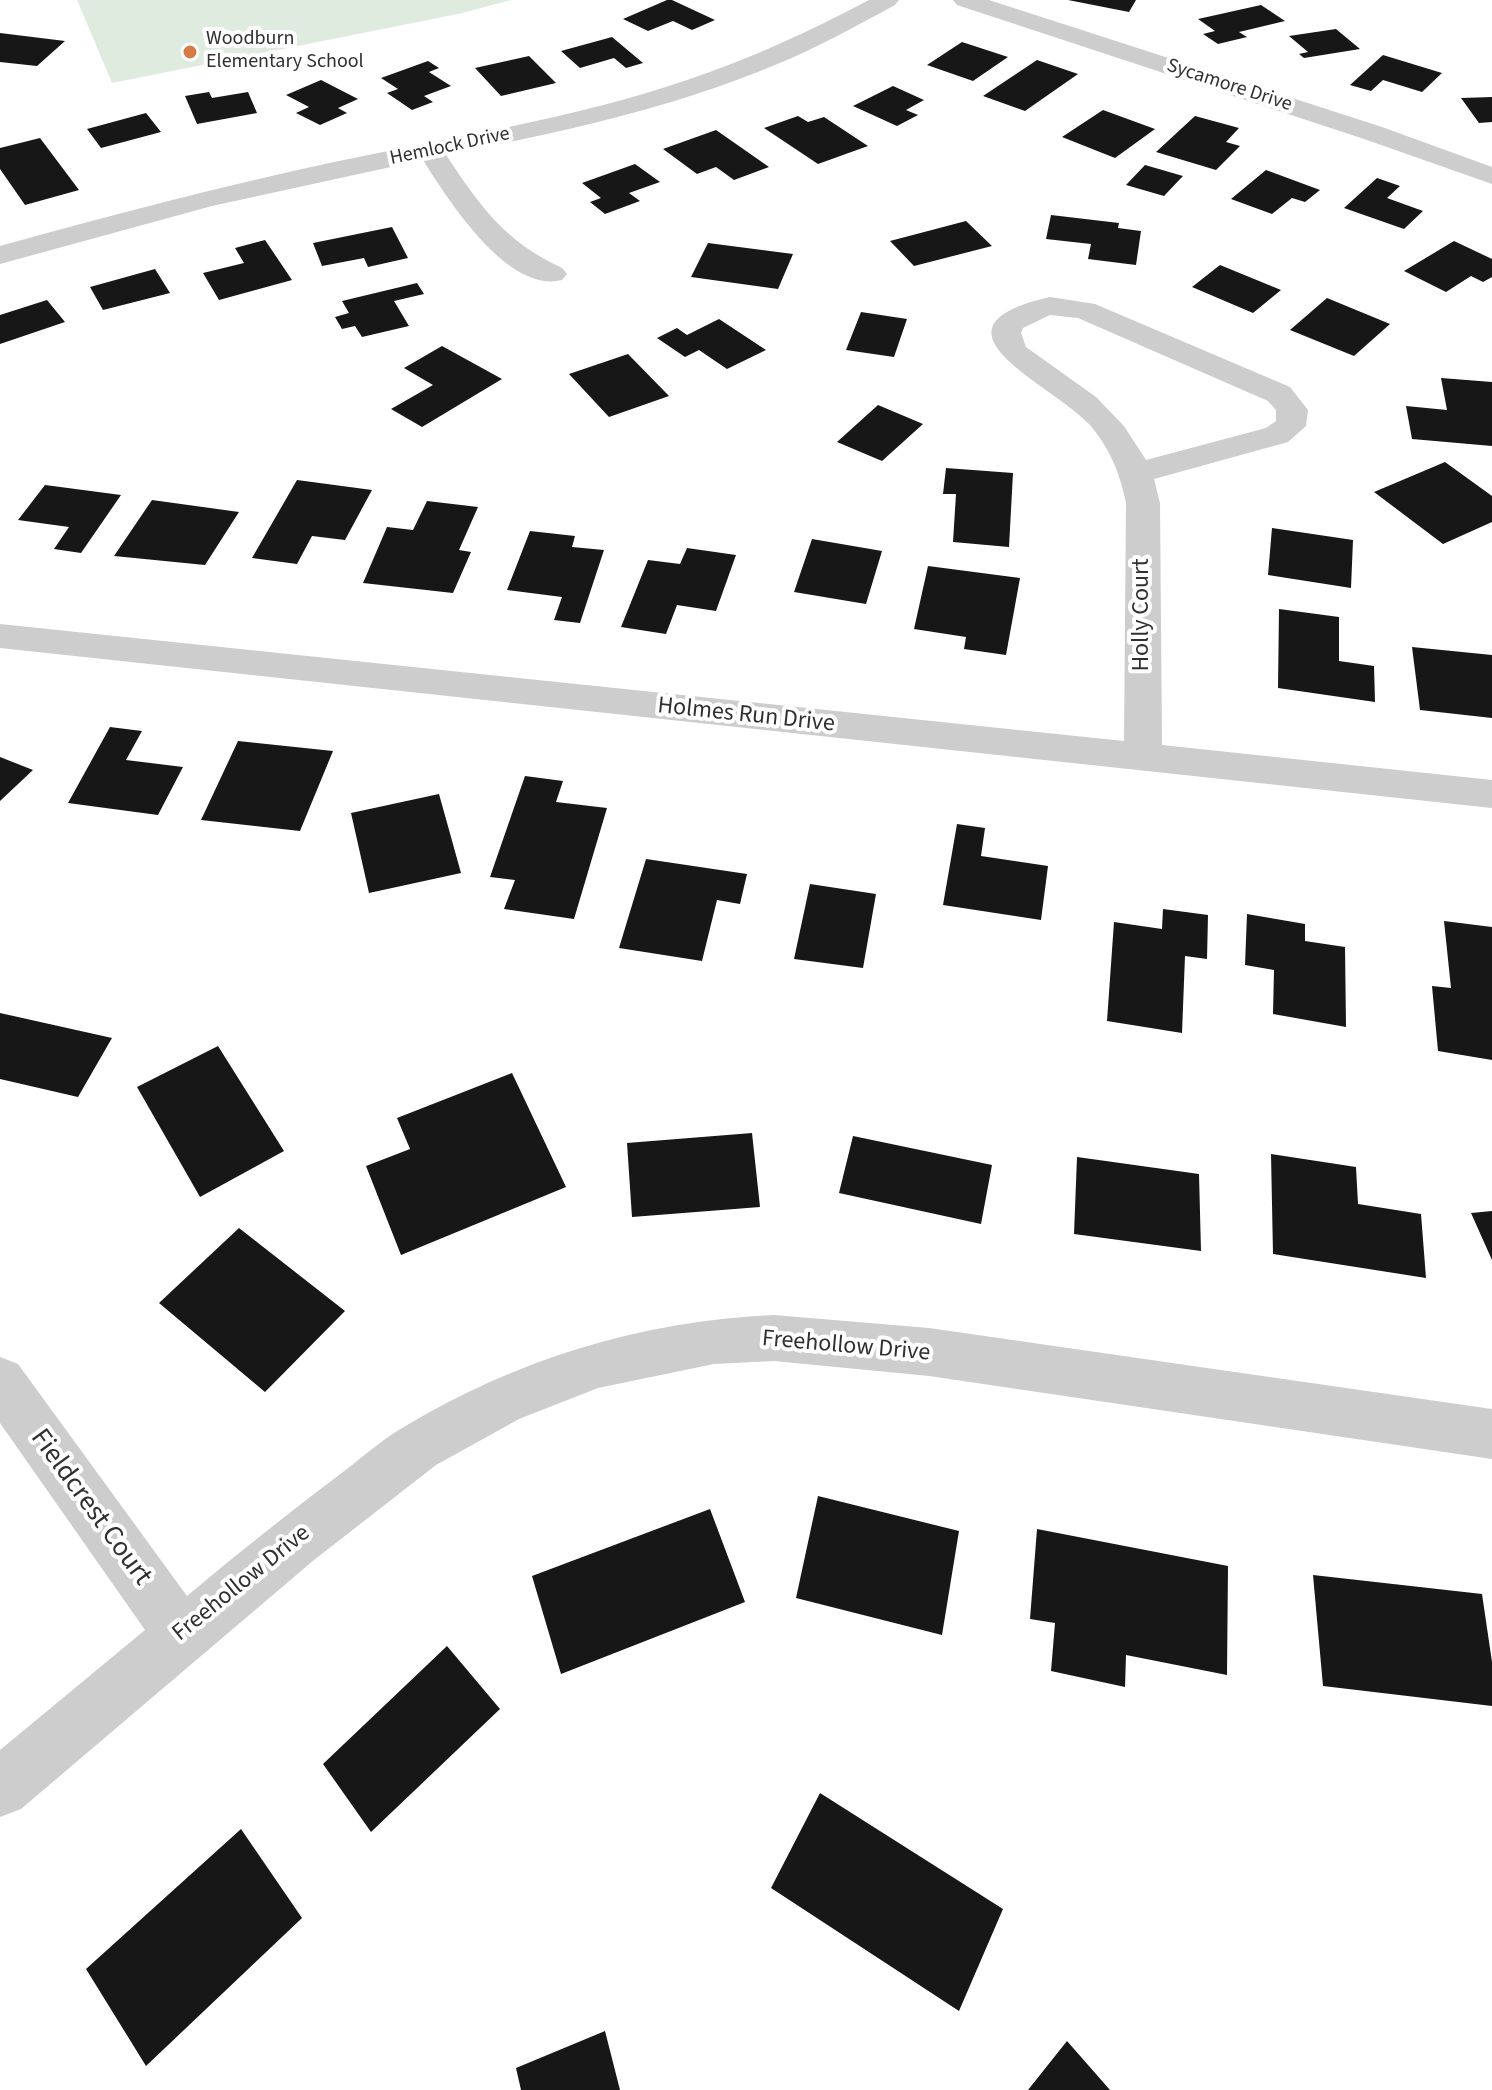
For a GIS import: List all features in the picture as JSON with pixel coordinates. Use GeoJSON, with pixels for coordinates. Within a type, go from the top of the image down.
{"type":"FeatureCollection","features":[{"type":"Feature","properties":{"kind":"street","name":"Hemlock Drive"},"geometry":{"type":"LineString","coordinates":[[0,255],[261,186],[548,126],[685,89],[751,66],[815,38],[887,0]]}},
{"type":"Feature","properties":{"kind":"street","name":"Sycamore Drive"},"geometry":{"type":"LineString","coordinates":[[965,0],[1373,133],[1492,176]]}},
{"type":"Feature","properties":{"kind":"street"},"geometry":{"type":"LineString","coordinates":[[430,151],[485,233],[508,252],[552,274]]}},
{"type":"Feature","properties":{"kind":"street","name":"Holly Court"},"geometry":{"type":"LineString","coordinates":[[1136,473],[1277,435],[1292,426],[1295,416],[1291,405],[1279,394],[1084,310],[1050,306],[1028,310],[1015,317],[1006,333],[1007,344],[1014,353],[1097,413],[1123,442],[1136,473],[1143,503],[1143,758]]}},
{"type":"Feature","properties":{"kind":"street","name":"Holmes Run Drive"},"geometry":{"type":"LineString","coordinates":[[0,636],[1492,794]]}},
{"type":"Feature","properties":{"kind":"street","name":"Freehollow Drive"},"geometry":{"type":"LineString","coordinates":[[0,1788],[295,1541],[418,1447],[502,1401],[598,1364],[714,1341],[774,1338],[929,1352],[1492,1434]]}},
{"type":"Feature","properties":{"kind":"street","name":"Fieldcrest Court"},"geometry":{"type":"LineString","coordinates":[[0,1381],[181,1634]]}},
{"type":"Feature","properties":{"kind":"shaded area","name":"Woodburn Elementary School"},"geometry":{"type":"Polygon","coordinates":[[[77,0],[511,0],[458,14],[112,83],[77,0]]]}},
{"type":"Feature","properties":{"kind":"building"},"geometry":{"type":"Polygon","coordinates":[[[667,0],[715,20],[692,30],[673,21],[648,31],[623,19],[667,0]]]}},
{"type":"Feature","properties":{"kind":"building"},"geometry":{"type":"Polygon","coordinates":[[[1068,0],[1136,0],[1129,12],[1068,0]]]}},
{"type":"Feature","properties":{"kind":"building"},"geometry":{"type":"Polygon","coordinates":[[[1261,5],[1285,21],[1239,32],[1247,37],[1218,44],[1203,34],[1215,31],[1198,19],[1261,5]]]}},
{"type":"Feature","properties":{"kind":"building"},"geometry":{"type":"Polygon","coordinates":[[[1336,29],[1360,49],[1304,58],[1299,54],[1308,52],[1289,36],[1336,29]]]}},
{"type":"Feature","properties":{"kind":"building"},"geometry":{"type":"Polygon","coordinates":[[[0,33],[65,41],[37,66],[0,62],[0,33]]]}},
{"type":"Feature","properties":{"kind":"building"},"geometry":{"type":"Polygon","coordinates":[[[612,37],[643,63],[626,68],[614,58],[580,68],[561,51],[612,37]]]}},
{"type":"Feature","properties":{"kind":"building"},"geometry":{"type":"Polygon","coordinates":[[[962,42],[1008,57],[973,81],[927,65],[962,42]]]}},
{"type":"Feature","properties":{"kind":"building"},"geometry":{"type":"Polygon","coordinates":[[[1383,55],[1442,73],[1422,92],[1383,80],[1371,91],[1350,85],[1383,55]]]}},
{"type":"Feature","properties":{"kind":"building"},"geometry":{"type":"Polygon","coordinates":[[[529,56],[556,83],[501,96],[475,68],[529,56]]]}},
{"type":"Feature","properties":{"kind":"building"},"geometry":{"type":"Polygon","coordinates":[[[1037,60],[1078,74],[1025,111],[983,96],[1037,60]]]}},
{"type":"Feature","properties":{"kind":"building"},"geometry":{"type":"Polygon","coordinates":[[[428,61],[439,68],[429,72],[451,86],[424,96],[433,102],[412,110],[387,93],[398,89],[381,78],[428,61]]]}},
{"type":"Feature","properties":{"kind":"building"},"geometry":{"type":"Polygon","coordinates":[[[321,80],[358,99],[338,108],[347,113],[320,125],[296,113],[309,107],[286,95],[321,80]]]}},
{"type":"Feature","properties":{"kind":"building"},"geometry":{"type":"Polygon","coordinates":[[[893,86],[924,100],[906,110],[918,115],[897,126],[853,106],[893,86]]]}},
{"type":"Feature","properties":{"kind":"building"},"geometry":{"type":"Polygon","coordinates":[[[209,92],[212,98],[248,92],[257,113],[197,124],[185,96],[209,92]]]}},
{"type":"Feature","properties":{"kind":"building"},"geometry":{"type":"Polygon","coordinates":[[[1492,97],[1492,122],[1479,123],[1461,98],[1492,97]]]}},
{"type":"Feature","properties":{"kind":"building"},"geometry":{"type":"Polygon","coordinates":[[[1103,110],[1155,129],[1115,158],[1062,137],[1103,110]]]}},
{"type":"Feature","properties":{"kind":"building"},"geometry":{"type":"Polygon","coordinates":[[[146,113],[161,132],[101,148],[87,129],[146,113]]]}},
{"type":"Feature","properties":{"kind":"building"},"geometry":{"type":"Polygon","coordinates":[[[798,116],[808,122],[824,117],[868,146],[818,164],[764,128],[798,116]]]}},
{"type":"Feature","properties":{"kind":"building"},"geometry":{"type":"Polygon","coordinates":[[[1195,116],[1239,128],[1226,142],[1240,146],[1216,170],[1156,152],[1195,116]]]}},
{"type":"Feature","properties":{"kind":"building"},"geometry":{"type":"Polygon","coordinates":[[[716,130],[769,167],[734,180],[716,167],[697,174],[663,149],[716,130]]]}},
{"type":"Feature","properties":{"kind":"building"},"geometry":{"type":"Polygon","coordinates":[[[40,138],[79,190],[25,205],[0,169],[0,148],[40,138]]]}},
{"type":"Feature","properties":{"kind":"building"},"geometry":{"type":"Polygon","coordinates":[[[635,164],[660,182],[629,193],[640,201],[605,214],[590,202],[601,198],[582,183],[635,164]]]}},
{"type":"Feature","properties":{"kind":"building"},"geometry":{"type":"Polygon","coordinates":[[[1145,165],[1183,176],[1164,196],[1126,185],[1145,165]]]}},
{"type":"Feature","properties":{"kind":"building"},"geometry":{"type":"Polygon","coordinates":[[[1266,170],[1320,190],[1305,202],[1292,198],[1272,214],[1231,199],[1266,170]]]}},
{"type":"Feature","properties":{"kind":"building"},"geometry":{"type":"Polygon","coordinates":[[[1377,178],[1400,186],[1387,198],[1423,211],[1404,229],[1344,208],[1377,178]]]}},
{"type":"Feature","properties":{"kind":"building"},"geometry":{"type":"Polygon","coordinates":[[[1051,215],[1119,223],[1118,228],[1141,231],[1136,265],[1088,259],[1091,244],[1046,239],[1051,215]]]}},
{"type":"Feature","properties":{"kind":"building"},"geometry":{"type":"Polygon","coordinates":[[[966,221],[992,246],[914,266],[890,241],[966,221]]]}},
{"type":"Feature","properties":{"kind":"building"},"geometry":{"type":"Polygon","coordinates":[[[392,227],[408,258],[368,267],[364,258],[322,266],[313,243],[392,227]]]}},
{"type":"Feature","properties":{"kind":"building"},"geometry":{"type":"Polygon","coordinates":[[[265,240],[292,280],[219,300],[203,273],[244,263],[235,248],[265,240]]]}},
{"type":"Feature","properties":{"kind":"building"},"geometry":{"type":"Polygon","coordinates":[[[1454,241],[1492,259],[1492,277],[1483,282],[1471,276],[1446,292],[1404,271],[1454,241]]]}},
{"type":"Feature","properties":{"kind":"building"},"geometry":{"type":"Polygon","coordinates":[[[708,243],[793,254],[778,289],[691,277],[708,243]]]}},
{"type":"Feature","properties":{"kind":"building"},"geometry":{"type":"Polygon","coordinates":[[[1220,265],[1281,290],[1253,313],[1192,287],[1220,265]]]}},
{"type":"Feature","properties":{"kind":"building"},"geometry":{"type":"Polygon","coordinates":[[[155,269],[170,293],[103,310],[90,287],[155,269]]]}},
{"type":"Feature","properties":{"kind":"building"},"geometry":{"type":"Polygon","coordinates":[[[417,283],[424,294],[394,301],[409,326],[362,337],[355,326],[342,329],[335,317],[349,313],[342,301],[417,283]]]}},
{"type":"Feature","properties":{"kind":"building"},"geometry":{"type":"Polygon","coordinates":[[[1327,298],[1390,324],[1354,356],[1290,330],[1327,298]]]}},
{"type":"Feature","properties":{"kind":"building"},"geometry":{"type":"Polygon","coordinates":[[[47,300],[65,322],[0,344],[0,315],[47,300]]]}},
{"type":"Feature","properties":{"kind":"building"},"geometry":{"type":"Polygon","coordinates":[[[861,312],[907,319],[894,357],[846,350],[861,312]]]}},
{"type":"Feature","properties":{"kind":"building"},"geometry":{"type":"Polygon","coordinates":[[[719,319],[766,350],[727,369],[699,350],[685,357],[657,338],[677,328],[687,335],[719,319]]]}},
{"type":"Feature","properties":{"kind":"building"},"geometry":{"type":"Polygon","coordinates":[[[442,346],[502,379],[422,427],[391,409],[433,385],[404,368],[442,346]]]}},
{"type":"Feature","properties":{"kind":"building"},"geometry":{"type":"Polygon","coordinates":[[[628,354],[669,396],[609,417],[569,374],[628,354]]]}},
{"type":"Feature","properties":{"kind":"building"},"geometry":{"type":"Polygon","coordinates":[[[1441,378],[1492,382],[1492,446],[1412,439],[1406,406],[1447,410],[1441,378]]]}},
{"type":"Feature","properties":{"kind":"building"},"geometry":{"type":"Polygon","coordinates":[[[878,405],[923,424],[882,461],[837,442],[878,405]]]}},
{"type":"Feature","properties":{"kind":"building"},"geometry":{"type":"Polygon","coordinates":[[[1445,462],[1492,496],[1492,522],[1443,544],[1374,492],[1445,462]]]}},
{"type":"Feature","properties":{"kind":"building"},"geometry":{"type":"Polygon","coordinates":[[[946,468],[1013,473],[1009,547],[953,542],[956,494],[943,494],[946,468]]]}},
{"type":"Feature","properties":{"kind":"building"},"geometry":{"type":"Polygon","coordinates":[[[297,480],[372,490],[345,540],[312,536],[297,564],[252,558],[297,480]]]}},
{"type":"Feature","properties":{"kind":"building"},"geometry":{"type":"Polygon","coordinates":[[[45,485],[121,495],[81,553],[54,549],[69,527],[18,520],[45,485]]]}},
{"type":"Feature","properties":{"kind":"building"},"geometry":{"type":"Polygon","coordinates":[[[152,500],[239,512],[205,565],[114,556],[152,500]]]}},
{"type":"Feature","properties":{"kind":"building"},"geometry":{"type":"Polygon","coordinates":[[[427,501],[478,507],[459,550],[471,552],[453,593],[363,583],[387,527],[413,530],[427,501]]]}},
{"type":"Feature","properties":{"kind":"building"},"geometry":{"type":"Polygon","coordinates":[[[1272,528],[1353,540],[1351,588],[1268,575],[1272,528]]]}},
{"type":"Feature","properties":{"kind":"building"},"geometry":{"type":"Polygon","coordinates":[[[530,531],[575,536],[572,547],[604,550],[580,623],[554,620],[562,597],[507,590],[530,531]]]}},
{"type":"Feature","properties":{"kind":"building"},"geometry":{"type":"Polygon","coordinates":[[[812,539],[882,551],[866,604],[794,592],[812,539]]]}},
{"type":"Feature","properties":{"kind":"building"},"geometry":{"type":"Polygon","coordinates":[[[687,548],[736,555],[716,611],[677,605],[666,634],[621,627],[648,560],[680,564],[687,548]]]}},
{"type":"Feature","properties":{"kind":"building"},"geometry":{"type":"Polygon","coordinates":[[[928,566],[1020,578],[1006,655],[964,649],[966,637],[914,629],[928,566]]]}},
{"type":"Feature","properties":{"kind":"building"},"geometry":{"type":"Polygon","coordinates":[[[1279,609],[1339,617],[1339,661],[1374,666],[1375,702],[1278,688],[1279,609]]]}},
{"type":"Feature","properties":{"kind":"building"},"geometry":{"type":"Polygon","coordinates":[[[1412,647],[1492,655],[1492,718],[1420,710],[1412,647]]]}},
{"type":"Feature","properties":{"kind":"building"},"geometry":{"type":"Polygon","coordinates":[[[110,727],[142,731],[126,760],[183,767],[158,815],[68,803],[110,727]]]}},
{"type":"Feature","properties":{"kind":"building"},"geometry":{"type":"Polygon","coordinates":[[[238,741],[333,751],[300,831],[201,820],[238,741]]]}},
{"type":"Feature","properties":{"kind":"building"},"geometry":{"type":"Polygon","coordinates":[[[0,757],[33,770],[0,801],[0,757]]]}},
{"type":"Feature","properties":{"kind":"building"},"geometry":{"type":"Polygon","coordinates":[[[525,776],[563,781],[556,802],[607,808],[574,919],[504,909],[515,880],[490,877],[525,776]]]}},
{"type":"Feature","properties":{"kind":"building"},"geometry":{"type":"Polygon","coordinates":[[[439,794],[461,873],[369,893],[351,813],[439,794]]]}},
{"type":"Feature","properties":{"kind":"building"},"geometry":{"type":"Polygon","coordinates":[[[957,824],[985,828],[981,856],[1048,866],[1041,920],[943,905],[957,824]]]}},
{"type":"Feature","properties":{"kind":"building"},"geometry":{"type":"Polygon","coordinates":[[[646,859],[747,874],[740,904],[717,900],[702,961],[619,948],[646,859]]]}},
{"type":"Feature","properties":{"kind":"building"},"geometry":{"type":"Polygon","coordinates":[[[810,884],[876,894],[863,968],[794,959],[810,884]]]}},
{"type":"Feature","properties":{"kind":"building"},"geometry":{"type":"Polygon","coordinates":[[[1163,909],[1208,915],[1207,959],[1185,956],[1182,1033],[1107,1021],[1114,922],[1162,929],[1163,909]]]}},
{"type":"Feature","properties":{"kind":"building"},"geometry":{"type":"Polygon","coordinates":[[[1247,914],[1305,924],[1305,941],[1345,947],[1346,1027],[1273,1014],[1274,970],[1245,965],[1247,914]]]}},
{"type":"Feature","properties":{"kind":"building"},"geometry":{"type":"Polygon","coordinates":[[[1444,921],[1492,927],[1492,1060],[1438,1051],[1432,986],[1451,988],[1444,921]]]}},
{"type":"Feature","properties":{"kind":"building"},"geometry":{"type":"Polygon","coordinates":[[[0,1013],[112,1038],[78,1097],[0,1079],[0,1013]]]}},
{"type":"Feature","properties":{"kind":"building"},"geometry":{"type":"Polygon","coordinates":[[[218,1046],[284,1151],[200,1197],[137,1087],[218,1046]]]}},
{"type":"Feature","properties":{"kind":"building"},"geometry":{"type":"Polygon","coordinates":[[[512,1073],[566,1187],[401,1255],[366,1166],[410,1149],[397,1118],[512,1073]]]}},
{"type":"Feature","properties":{"kind":"building"},"geometry":{"type":"Polygon","coordinates":[[[752,1133],[760,1207],[632,1217],[627,1143],[752,1133]]]}},
{"type":"Feature","properties":{"kind":"building"},"geometry":{"type":"Polygon","coordinates":[[[853,1136],[992,1165],[981,1224],[839,1193],[853,1136]]]}},
{"type":"Feature","properties":{"kind":"building"},"geometry":{"type":"Polygon","coordinates":[[[1271,1154],[1356,1167],[1358,1204],[1421,1214],[1426,1278],[1273,1254],[1271,1154]]]}},
{"type":"Feature","properties":{"kind":"building"},"geometry":{"type":"Polygon","coordinates":[[[1077,1157],[1199,1174],[1201,1251],[1074,1234],[1077,1157]]]}},
{"type":"Feature","properties":{"kind":"building"},"geometry":{"type":"Polygon","coordinates":[[[1492,1211],[1492,1260],[1471,1213],[1492,1211]]]}},
{"type":"Feature","properties":{"kind":"building"},"geometry":{"type":"Polygon","coordinates":[[[239,1228],[345,1311],[265,1392],[159,1303],[239,1228]]]}},
{"type":"Feature","properties":{"kind":"building"},"geometry":{"type":"Polygon","coordinates":[[[818,1496],[959,1531],[942,1635],[796,1598],[818,1496]]]}},
{"type":"Feature","properties":{"kind":"building"},"geometry":{"type":"Polygon","coordinates":[[[710,1509],[745,1602],[561,1674],[532,1576],[710,1509]]]}},
{"type":"Feature","properties":{"kind":"building"},"geometry":{"type":"Polygon","coordinates":[[[1037,1529],[1228,1566],[1227,1675],[1126,1655],[1125,1687],[1051,1671],[1055,1623],[1030,1619],[1037,1529]]]}},
{"type":"Feature","properties":{"kind":"building"},"geometry":{"type":"Polygon","coordinates":[[[1313,1575],[1482,1594],[1492,1662],[1492,1706],[1323,1686],[1313,1575]]]}},
{"type":"Feature","properties":{"kind":"building"},"geometry":{"type":"Polygon","coordinates":[[[447,1646],[500,1709],[371,1832],[323,1764],[447,1646]]]}},
{"type":"Feature","properties":{"kind":"building"},"geometry":{"type":"Polygon","coordinates":[[[820,1793],[1003,1909],[959,2011],[771,1888],[820,1793]]]}},
{"type":"Feature","properties":{"kind":"building"},"geometry":{"type":"Polygon","coordinates":[[[241,1829],[302,1918],[146,2066],[86,1969],[241,1829]]]}},
{"type":"Feature","properties":{"kind":"building"},"geometry":{"type":"Polygon","coordinates":[[[605,2031],[620,2090],[521,2090],[516,2068],[605,2031]]]}},
{"type":"Feature","properties":{"kind":"building"},"geometry":{"type":"Polygon","coordinates":[[[1067,2041],[1110,2090],[1028,2090],[1067,2041]]]}},
{"type":"Feature","properties":{"kind":"place","name":"Woodburn Elementary School"},"geometry":{"type":"Point","coordinates":[190,52]}}]}
